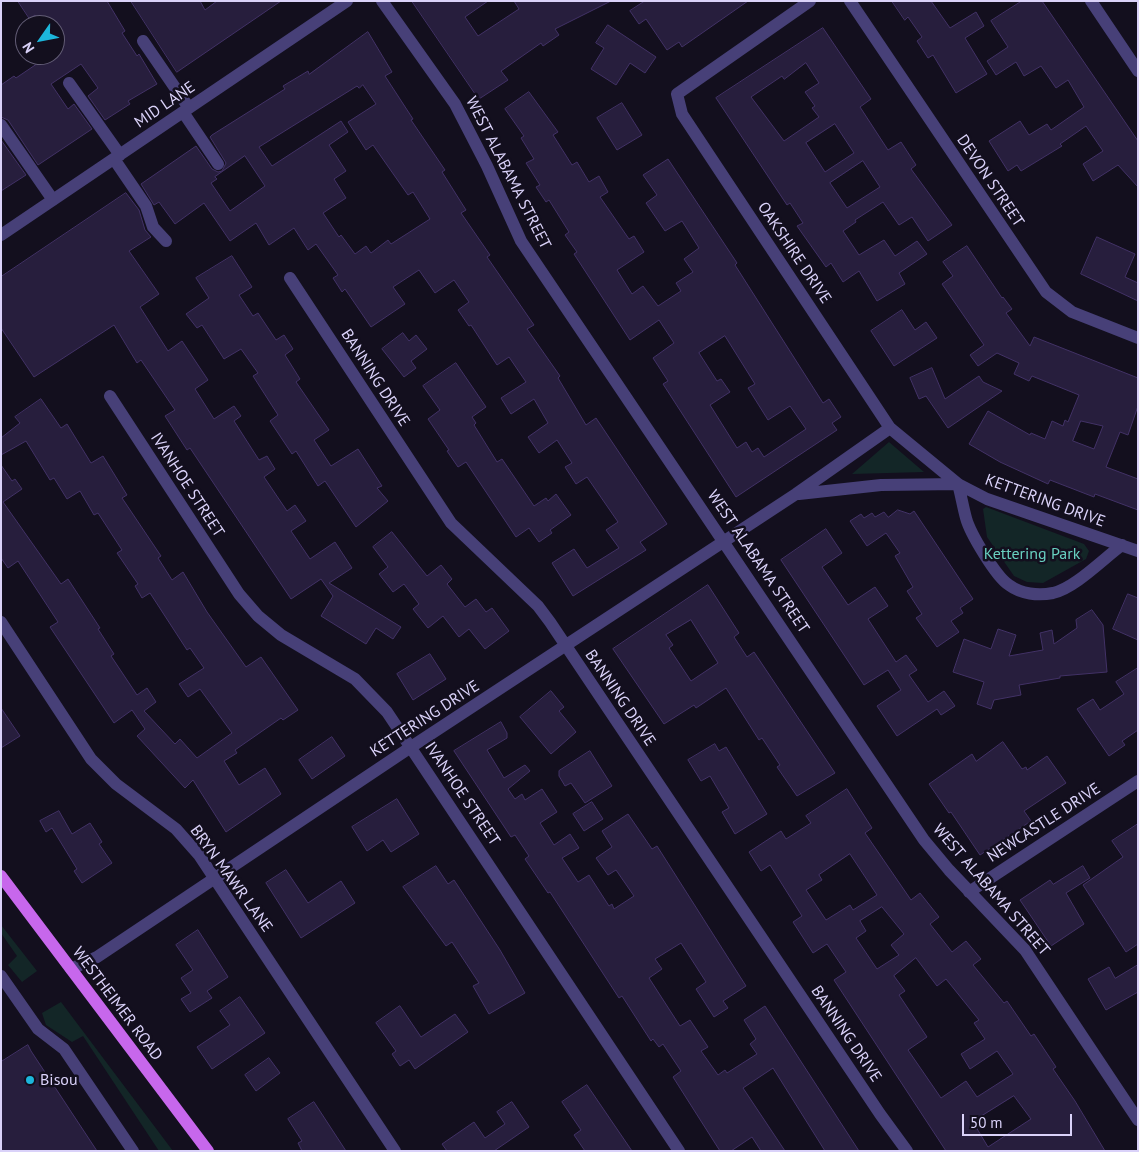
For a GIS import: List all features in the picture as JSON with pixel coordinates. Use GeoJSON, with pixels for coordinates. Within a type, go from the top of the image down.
{"type":"FeatureCollection","features":[{"type":"Feature","properties":{"kind":"main road","name":"WESTHEIMER ROAD"},"geometry":{"type":"LineString","coordinates":[[1,876],[208,1151]]}},
{"type":"Feature","properties":{"kind":"street","name":"MID LANE"},"geometry":{"type":"LineString","coordinates":[[1,235],[347,1]]}},
{"type":"Feature","properties":{"kind":"street","name":"WEST ALABAMA STREET"},"geometry":{"type":"LineString","coordinates":[[382,1],[455,104],[488,166],[521,241],[924,840],[969,892],[1025,950],[1138,1120]]}},
{"type":"Feature","properties":{"kind":"street","name":"OAKSHIRE DRIVE"},"geometry":{"type":"LineString","coordinates":[[810,1],[677,94],[682,114],[890,428]]}},
{"type":"Feature","properties":{"kind":"street","name":"DEVON STREET"},"geometry":{"type":"LineString","coordinates":[[850,1],[1046,292],[1072,312],[1138,338]]}},
{"type":"Feature","properties":{"kind":"street"},"geometry":{"type":"LineString","coordinates":[[1091,1],[1138,71]]}},
{"type":"Feature","properties":{"kind":"street"},"geometry":{"type":"LineString","coordinates":[[143,41],[218,164]]}},
{"type":"Feature","properties":{"kind":"street"},"geometry":{"type":"LineString","coordinates":[[69,83],[146,206],[155,230],[166,241]]}},
{"type":"Feature","properties":{"kind":"street"},"geometry":{"type":"LineString","coordinates":[[1,125],[53,200]]}},
{"type":"Feature","properties":{"kind":"street","name":"BANNING DRIVE"},"geometry":{"type":"LineString","coordinates":[[290,278],[452,523],[538,606],[880,1114],[907,1151]]}},
{"type":"Feature","properties":{"kind":"street","name":"IVANHOE STREET"},"geometry":{"type":"LineString","coordinates":[[110,396],[239,594],[258,616],[281,635],[355,679],[387,712],[679,1151]]}},
{"type":"Feature","properties":{"kind":"street","name":"KETTERING DRIVE"},"geometry":{"type":"LineString","coordinates":[[71,969],[97,957],[214,877],[796,494],[890,428],[958,484],[987,499],[1138,551]]}},
{"type":"Feature","properties":{"kind":"street","name":"KETTERING DRIVE"},"geometry":{"type":"LineString","coordinates":[[796,494],[881,485],[958,484]]}},
{"type":"Feature","properties":{"kind":"street","name":"KETTERING DRIVE"},"geometry":{"type":"LineString","coordinates":[[958,484],[966,520],[981,549],[1007,584],[1020,592],[1038,595],[1061,590],[1122,545]]}},
{"type":"Feature","properties":{"kind":"street","name":"BRYN MAWR LANE"},"geometry":{"type":"LineString","coordinates":[[1,622],[91,759],[116,784],[176,829],[188,842],[214,877],[395,1151]]}},
{"type":"Feature","properties":{"kind":"street","name":"NEWCASTLE DRIVE"},"geometry":{"type":"LineString","coordinates":[[969,892],[1138,781]]}},
{"type":"Feature","properties":{"kind":"street"},"geometry":{"type":"LineString","coordinates":[[1,976],[38,1029],[64,1048],[133,1151]]}},
{"type":"Feature","properties":{"kind":"green space"},"geometry":{"type":"Polygon","coordinates":[[[889,442],[924,472],[852,474],[889,442]]]}},
{"type":"Feature","properties":{"kind":"green space","name":"Kettering Park"},"geometry":{"type":"Polygon","coordinates":[[[986,507],[1084,544],[1089,551],[1086,559],[1043,583],[1027,582],[1014,576],[987,537],[983,509],[986,507]]]}},
{"type":"Feature","properties":{"kind":"green space"},"geometry":{"type":"Polygon","coordinates":[[[1,925],[37,971],[22,982],[8,965],[17,956],[1,933],[1,925]]]}},
{"type":"Feature","properties":{"kind":"green space"},"geometry":{"type":"Polygon","coordinates":[[[61,1002],[173,1151],[159,1151],[83,1036],[72,1042],[46,1025],[42,1013],[61,1002]]]}},
{"type":"Feature","properties":{"kind":"building"},"geometry":{"type":"Polygon","coordinates":[[[18,1],[107,1],[125,31],[122,33],[137,56],[139,54],[157,84],[128,101],[130,104],[105,120],[88,96],[98,88],[81,64],[51,84],[68,109],[74,104],[92,129],[38,165],[8,120],[1,117],[1,85],[14,76],[16,78],[35,65],[65,65],[65,15],[27,15],[18,1]]]}},
{"type":"Feature","properties":{"kind":"building"},"geometry":{"type":"Polygon","coordinates":[[[131,1],[200,1],[205,10],[217,1],[281,1],[177,72],[131,1]]]}},
{"type":"Feature","properties":{"kind":"building"},"geometry":{"type":"Polygon","coordinates":[[[412,1],[488,1],[465,17],[478,36],[519,9],[514,1],[611,1],[555,29],[559,35],[543,46],[541,43],[501,71],[508,80],[479,99],[412,1]]]}},
{"type":"Feature","properties":{"kind":"building"},"geometry":{"type":"Polygon","coordinates":[[[645,1],[748,1],[682,47],[679,42],[667,50],[646,19],[639,24],[630,11],[645,1]]]}},
{"type":"Feature","properties":{"kind":"building"},"geometry":{"type":"Polygon","coordinates":[[[892,1],[931,1],[950,28],[976,12],[984,26],[965,38],[987,74],[956,93],[933,55],[928,58],[917,41],[922,37],[908,17],[905,20],[892,1]]]}},
{"type":"Feature","properties":{"kind":"building"},"geometry":{"type":"Polygon","coordinates":[[[1022,1],[1042,1],[1138,141],[1138,187],[1118,165],[1093,181],[1083,164],[1103,151],[1086,126],[1060,144],[1062,146],[1021,171],[1017,165],[1008,171],[989,141],[1020,121],[1029,135],[1047,124],[1051,130],[1084,107],[1068,80],[1056,88],[1041,66],[1024,76],[1016,62],[996,75],[987,61],[1008,47],[991,21],[1022,1]]]}},
{"type":"Feature","properties":{"kind":"building"},"geometry":{"type":"Polygon","coordinates":[[[608,25],[656,57],[645,73],[630,63],[616,85],[591,69],[604,48],[596,43],[608,25]]]}},
{"type":"Feature","properties":{"kind":"building"},"geometry":{"type":"Polygon","coordinates":[[[823,28],[871,99],[860,107],[888,150],[901,142],[916,165],[911,169],[952,225],[928,241],[912,217],[899,225],[883,202],[855,220],[856,222],[843,231],[859,255],[884,240],[895,256],[917,241],[927,254],[899,273],[905,284],[877,301],[859,271],[843,282],[831,263],[826,267],[797,226],[803,223],[790,203],[787,205],[716,98],[823,28]],[[806,63],[784,79],[782,76],[751,97],[784,141],[819,117],[812,108],[815,106],[805,92],[819,83],[806,63]],[[835,124],[806,143],[825,172],[854,153],[835,124]],[[863,161],[830,183],[847,208],[880,187],[863,161]]]}},
{"type":"Feature","properties":{"kind":"building"},"geometry":{"type":"Polygon","coordinates":[[[368,32],[392,72],[385,76],[413,119],[411,120],[445,170],[442,172],[466,210],[461,213],[490,255],[487,257],[534,325],[527,329],[560,376],[558,378],[586,425],[596,418],[667,524],[640,542],[646,550],[573,596],[552,563],[574,549],[587,568],[619,548],[606,530],[618,522],[587,477],[576,484],[565,467],[572,463],[557,440],[539,453],[528,437],[548,423],[534,399],[511,414],[501,398],[526,382],[509,357],[497,365],[471,325],[469,326],[458,310],[469,302],[454,280],[435,293],[419,270],[393,287],[405,304],[371,327],[345,289],[342,292],[333,278],[338,275],[316,244],[308,250],[294,228],[269,245],[256,223],[230,241],[204,203],[175,224],[159,202],[154,205],[141,184],[196,146],[212,169],[218,172],[222,171],[226,163],[210,137],[285,89],[283,86],[308,71],[309,74],[368,32]],[[363,85],[359,88],[357,86],[259,147],[272,166],[341,121],[348,132],[329,145],[346,171],[334,179],[346,198],[323,213],[339,237],[341,235],[355,254],[366,246],[371,253],[388,240],[391,244],[430,219],[413,192],[408,195],[373,145],[366,150],[348,122],[376,104],[363,85]],[[245,156],[215,177],[217,179],[211,183],[230,211],[265,186],[245,156]]]}},
{"type":"Feature","properties":{"kind":"building"},"geometry":{"type":"Polygon","coordinates":[[[529,92],[558,132],[553,135],[572,165],[577,162],[589,182],[599,176],[608,192],[600,197],[629,239],[634,236],[644,252],[617,270],[632,294],[643,286],[658,306],[681,291],[676,283],[693,272],[684,259],[699,248],[682,221],[665,231],[646,203],[657,195],[643,175],[668,159],[737,263],[735,265],[823,403],[829,399],[841,417],[832,423],[837,430],[736,497],[663,384],[668,381],[653,358],[674,343],[659,320],[630,340],[574,254],[577,252],[565,235],[569,232],[549,200],[546,202],[536,187],[540,185],[526,163],[534,159],[521,138],[524,136],[505,109],[529,92]],[[725,336],[699,353],[717,381],[721,379],[730,392],[710,405],[737,448],[746,442],[752,452],[758,448],[764,457],[806,429],[790,406],[768,420],[748,388],[755,384],[725,336]]]}},
{"type":"Feature","properties":{"kind":"building"},"geometry":{"type":"Polygon","coordinates":[[[622,103],[642,135],[617,150],[597,118],[622,103]]]}},
{"type":"Feature","properties":{"kind":"building"},"geometry":{"type":"Polygon","coordinates":[[[1,140],[26,175],[1,191],[1,140]]]}},
{"type":"Feature","properties":{"kind":"building"},"geometry":{"type":"Polygon","coordinates":[[[126,193],[139,210],[145,230],[151,237],[129,251],[159,294],[140,307],[168,351],[182,341],[208,380],[195,389],[214,419],[234,406],[241,416],[234,421],[259,460],[267,456],[275,469],[264,477],[287,511],[295,505],[306,521],[291,531],[310,559],[335,542],[352,568],[329,583],[401,627],[393,639],[376,628],[366,644],[321,616],[333,596],[321,579],[291,599],[190,448],[187,450],[165,416],[175,410],[141,360],[137,363],[114,325],[34,377],[1,328],[1,277],[126,193]]]}},
{"type":"Feature","properties":{"kind":"building"},"geometry":{"type":"Polygon","coordinates":[[[1097,237],[1135,254],[1125,277],[1138,283],[1138,301],[1081,274],[1097,237]]]}},
{"type":"Feature","properties":{"kind":"building"},"geometry":{"type":"Polygon","coordinates":[[[967,246],[1002,298],[1012,309],[1006,313],[1030,346],[1034,337],[1138,378],[1138,406],[1128,435],[1120,432],[1106,467],[1138,479],[1138,510],[1095,494],[1094,497],[1050,480],[1048,484],[1000,462],[969,444],[988,411],[1030,435],[1031,433],[1045,439],[1052,421],[1063,426],[1065,420],[1068,422],[1079,395],[1032,376],[1029,381],[1014,374],[1019,363],[997,353],[978,366],[970,355],[984,345],[942,284],[953,276],[943,262],[967,246]],[[1081,421],[1073,441],[1094,449],[1103,426],[1081,421]]]}},
{"type":"Feature","properties":{"kind":"building"},"geometry":{"type":"Polygon","coordinates":[[[232,256],[252,287],[239,295],[253,316],[258,313],[276,340],[284,335],[293,349],[285,355],[300,379],[296,382],[329,430],[314,440],[331,466],[358,449],[382,486],[377,488],[388,501],[356,527],[325,481],[318,486],[296,451],[292,454],[270,421],[278,415],[253,376],[258,373],[241,349],[224,359],[202,325],[197,328],[186,314],[209,298],[196,278],[232,256]]]}},
{"type":"Feature","properties":{"kind":"building"},"geometry":{"type":"Polygon","coordinates":[[[902,310],[915,330],[926,322],[937,338],[894,366],[871,331],[902,310]]]}},
{"type":"Feature","properties":{"kind":"building"},"geometry":{"type":"Polygon","coordinates":[[[403,333],[409,341],[416,335],[427,349],[411,361],[416,368],[404,377],[382,349],[403,333]]]}},
{"type":"Feature","properties":{"kind":"building"},"geometry":{"type":"Polygon","coordinates":[[[456,363],[486,407],[472,417],[476,423],[474,425],[497,462],[502,459],[534,506],[546,498],[548,501],[556,494],[571,515],[550,530],[552,533],[539,542],[529,528],[516,537],[466,462],[458,467],[428,419],[440,410],[423,386],[456,363]]]}},
{"type":"Feature","properties":{"kind":"building"},"geometry":{"type":"Polygon","coordinates":[[[932,368],[945,399],[979,376],[983,382],[1002,391],[948,428],[926,396],[919,399],[910,378],[932,368]]]}},
{"type":"Feature","properties":{"kind":"building"},"geometry":{"type":"Polygon","coordinates":[[[41,399],[61,428],[67,424],[91,463],[103,456],[127,495],[122,498],[161,556],[158,558],[172,580],[183,572],[207,612],[246,667],[261,657],[298,710],[283,720],[281,718],[235,750],[237,753],[224,761],[239,785],[265,768],[281,794],[226,832],[193,780],[185,788],[137,736],[145,729],[132,710],[114,723],[50,627],[58,622],[18,561],[8,568],[1,558],[1,465],[12,481],[15,479],[22,489],[3,502],[61,584],[68,579],[100,628],[98,629],[114,654],[111,656],[137,695],[147,688],[156,702],[144,711],[175,744],[180,739],[197,758],[232,733],[200,689],[188,697],[179,684],[204,668],[190,648],[187,650],[150,593],[142,598],[135,586],[138,584],[117,553],[122,550],[98,513],[94,515],[80,491],[67,499],[54,478],[50,480],[26,441],[1,455],[1,438],[20,423],[15,417],[41,399]]]}},
{"type":"Feature","properties":{"kind":"building"},"geometry":{"type":"Polygon","coordinates":[[[898,510],[910,514],[914,511],[973,599],[960,608],[963,613],[951,621],[959,632],[937,647],[916,618],[922,614],[907,591],[913,587],[895,556],[900,553],[886,533],[867,546],[850,521],[861,514],[864,518],[872,513],[875,517],[884,512],[888,517],[898,510]]]}},
{"type":"Feature","properties":{"kind":"building"},"geometry":{"type":"Polygon","coordinates":[[[826,529],[842,553],[822,567],[848,605],[875,587],[888,606],[868,619],[896,662],[906,655],[917,670],[909,675],[928,702],[944,691],[955,706],[941,715],[937,709],[897,736],[877,706],[901,690],[888,670],[864,685],[781,560],[826,529]]]}},
{"type":"Feature","properties":{"kind":"building"},"geometry":{"type":"Polygon","coordinates":[[[392,532],[427,576],[441,565],[452,579],[447,584],[465,607],[476,599],[486,612],[492,608],[509,631],[485,649],[469,629],[459,637],[443,616],[428,628],[413,609],[419,604],[404,584],[393,592],[379,574],[388,567],[373,547],[392,532]]]}},
{"type":"Feature","properties":{"kind":"building"},"geometry":{"type":"Polygon","coordinates":[[[708,585],[739,633],[734,637],[747,657],[754,652],[835,773],[797,796],[777,767],[780,765],[762,738],[759,740],[726,688],[696,708],[694,705],[664,724],[613,649],[708,585]],[[691,620],[666,635],[673,645],[669,648],[691,681],[718,663],[691,620]]]}},
{"type":"Feature","properties":{"kind":"building"},"geometry":{"type":"Polygon","coordinates":[[[1128,594],[1138,598],[1138,640],[1113,629],[1128,594]]]}},
{"type":"Feature","properties":{"kind":"building"},"geometry":{"type":"Polygon","coordinates":[[[1092,610],[1103,625],[1107,672],[1060,676],[1060,678],[1019,685],[1021,695],[994,700],[991,709],[977,704],[984,682],[953,672],[964,639],[991,649],[998,629],[1016,635],[1009,656],[1043,650],[1040,633],[1052,630],[1054,644],[1077,628],[1076,620],[1092,610]]]}},
{"type":"Feature","properties":{"kind":"building"},"geometry":{"type":"Polygon","coordinates":[[[430,654],[446,679],[413,700],[397,674],[430,654]]]}},
{"type":"Feature","properties":{"kind":"building"},"geometry":{"type":"Polygon","coordinates":[[[1138,668],[1138,730],[1122,741],[1125,745],[1109,756],[1077,709],[1093,699],[1100,710],[1124,694],[1116,682],[1138,668]]]}},
{"type":"Feature","properties":{"kind":"building"},"geometry":{"type":"Polygon","coordinates":[[[551,691],[564,707],[559,711],[576,732],[551,754],[520,717],[551,691]]]}},
{"type":"Feature","properties":{"kind":"building"},"geometry":{"type":"Polygon","coordinates":[[[1,708],[20,736],[1,748],[1,708]]]}},
{"type":"Feature","properties":{"kind":"building"},"geometry":{"type":"Polygon","coordinates":[[[501,722],[507,733],[507,738],[487,750],[504,778],[525,765],[530,771],[508,789],[515,799],[522,794],[525,800],[542,789],[557,812],[540,823],[554,845],[570,834],[579,848],[562,858],[578,882],[589,875],[609,906],[612,904],[614,909],[634,896],[616,870],[608,875],[596,858],[612,847],[602,831],[628,814],[652,849],[657,846],[746,986],[723,1001],[728,1008],[714,1017],[696,989],[706,982],[681,943],[655,959],[662,969],[649,978],[680,1026],[690,1020],[708,1047],[701,1051],[718,1075],[725,1070],[727,1073],[757,1054],[750,1044],[756,1039],[744,1020],[765,1006],[859,1151],[825,1151],[773,1068],[743,1088],[785,1151],[761,1151],[752,1137],[731,1151],[720,1151],[673,1077],[681,1071],[663,1044],[659,1047],[653,1039],[651,1041],[622,996],[619,998],[550,892],[548,893],[525,859],[529,856],[515,835],[511,837],[454,751],[501,722]]]}},
{"type":"Feature","properties":{"kind":"building"},"geometry":{"type":"Polygon","coordinates":[[[332,737],[345,756],[312,779],[299,760],[332,737]]]}},
{"type":"Feature","properties":{"kind":"building"},"geometry":{"type":"Polygon","coordinates":[[[1003,742],[1022,769],[1026,767],[1027,770],[1047,756],[1066,783],[1024,811],[1031,821],[980,855],[951,812],[949,813],[929,784],[972,754],[976,761],[1003,742]]]}},
{"type":"Feature","properties":{"kind":"building"},"geometry":{"type":"Polygon","coordinates":[[[715,744],[719,751],[726,747],[767,814],[735,834],[722,812],[729,808],[710,776],[701,781],[688,760],[715,744]]]}},
{"type":"Feature","properties":{"kind":"building"},"geometry":{"type":"Polygon","coordinates":[[[590,751],[612,786],[585,803],[571,783],[565,786],[559,776],[559,771],[590,751]]]}},
{"type":"Feature","properties":{"kind":"building"},"geometry":{"type":"Polygon","coordinates":[[[847,789],[872,828],[865,833],[911,900],[920,893],[939,917],[930,924],[952,952],[966,941],[981,959],[973,965],[1004,1003],[1007,1001],[1031,1036],[1034,1034],[1056,1067],[1053,1069],[1105,1151],[946,1151],[834,980],[846,972],[827,944],[813,953],[793,922],[802,916],[770,865],[761,871],[749,852],[781,831],[786,839],[811,823],[806,816],[847,789]],[[850,854],[819,875],[822,880],[806,890],[826,920],[850,905],[853,910],[877,895],[850,854]],[[882,907],[860,921],[866,931],[856,938],[877,969],[899,955],[891,945],[904,934],[882,907]],[[916,958],[894,976],[905,991],[899,995],[927,1037],[908,1050],[941,1098],[966,1081],[977,1097],[1013,1074],[997,1051],[970,1069],[961,1054],[985,1039],[974,1023],[979,1020],[946,979],[937,986],[916,958]],[[1014,1096],[982,1116],[985,1121],[976,1127],[988,1147],[1031,1119],[1014,1096]]]}},
{"type":"Feature","properties":{"kind":"building"},"geometry":{"type":"Polygon","coordinates":[[[397,799],[419,834],[391,852],[383,840],[367,851],[352,827],[397,799]]]}},
{"type":"Feature","properties":{"kind":"building"},"geometry":{"type":"Polygon","coordinates":[[[592,802],[603,819],[584,831],[573,814],[592,802]]]}},
{"type":"Feature","properties":{"kind":"building"},"geometry":{"type":"Polygon","coordinates":[[[59,811],[72,834],[90,823],[102,842],[99,844],[112,863],[82,883],[74,871],[77,869],[52,828],[46,832],[40,821],[59,811]]]}},
{"type":"Feature","properties":{"kind":"building"},"geometry":{"type":"Polygon","coordinates":[[[1138,824],[1138,944],[1126,952],[1083,885],[1123,857],[1112,841],[1138,824]]]}},
{"type":"Feature","properties":{"kind":"building"},"geometry":{"type":"Polygon","coordinates":[[[436,866],[448,884],[454,880],[500,950],[525,993],[489,1014],[473,986],[479,983],[452,942],[446,946],[403,887],[436,866]]]}},
{"type":"Feature","properties":{"kind":"building"},"geometry":{"type":"Polygon","coordinates":[[[1083,866],[1090,878],[1066,893],[1084,924],[1051,946],[1020,900],[1050,880],[1053,884],[1083,866]]]}},
{"type":"Feature","properties":{"kind":"building"},"geometry":{"type":"Polygon","coordinates":[[[286,870],[308,903],[341,881],[355,903],[301,938],[266,883],[286,870]]]}},
{"type":"Feature","properties":{"kind":"building"},"geometry":{"type":"Polygon","coordinates":[[[198,930],[228,977],[207,991],[212,998],[190,1012],[181,999],[191,993],[181,978],[193,970],[176,945],[198,930]]]}},
{"type":"Feature","properties":{"kind":"building"},"geometry":{"type":"Polygon","coordinates":[[[1138,965],[1138,992],[1106,1010],[1088,979],[1109,967],[1115,978],[1138,965]]]}},
{"type":"Feature","properties":{"kind":"building"},"geometry":{"type":"Polygon","coordinates":[[[240,997],[265,1033],[212,1069],[197,1047],[230,1025],[220,1011],[240,997]]]}},
{"type":"Feature","properties":{"kind":"building"},"geometry":{"type":"Polygon","coordinates":[[[400,1006],[421,1037],[455,1014],[468,1032],[415,1069],[409,1060],[400,1066],[392,1054],[396,1051],[376,1023],[400,1006]]]}},
{"type":"Feature","properties":{"kind":"building"},"geometry":{"type":"Polygon","coordinates":[[[28,1045],[97,1151],[1,1151],[1,1062],[28,1045]]]}},
{"type":"Feature","properties":{"kind":"building"},"geometry":{"type":"Polygon","coordinates":[[[269,1058],[280,1073],[256,1091],[245,1075],[269,1058]]]}},
{"type":"Feature","properties":{"kind":"building"},"geometry":{"type":"Polygon","coordinates":[[[587,1085],[632,1151],[585,1151],[574,1135],[581,1130],[562,1102],[587,1085]]]}},
{"type":"Feature","properties":{"kind":"building"},"geometry":{"type":"Polygon","coordinates":[[[314,1102],[346,1151],[302,1151],[298,1143],[302,1141],[288,1119],[314,1102]]]}},
{"type":"Feature","properties":{"kind":"building"},"geometry":{"type":"Polygon","coordinates":[[[512,1102],[529,1127],[494,1151],[447,1151],[442,1144],[474,1122],[485,1138],[505,1124],[497,1112],[512,1102]]]}},
{"type":"Feature","properties":{"kind":"place","name":"Bisou"},"geometry":{"type":"Point","coordinates":[30,1080]}}]}
